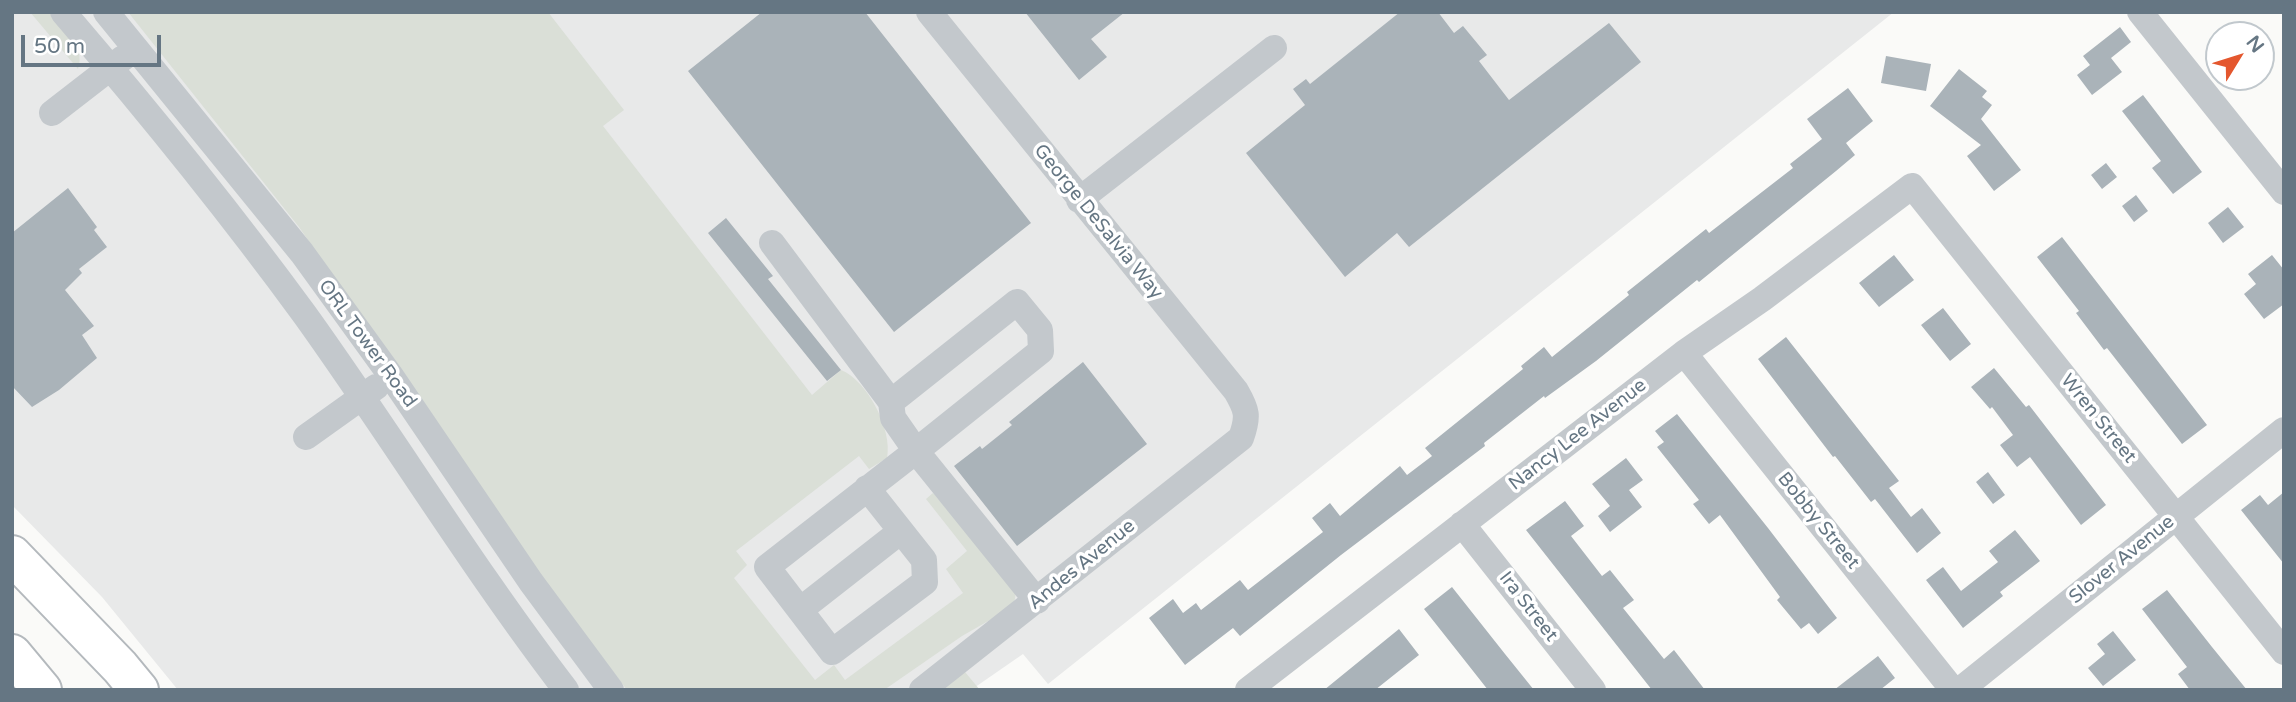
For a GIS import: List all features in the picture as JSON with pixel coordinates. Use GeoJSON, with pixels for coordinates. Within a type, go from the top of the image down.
{"type":"FeatureCollection","features":[{"type":"Feature","properties":{"kind":"highway"},"geometry":{"type":"LineString","coordinates":[[12,555],[139,690]]}},
{"type":"Feature","properties":{"kind":"highway"},"geometry":{"type":"LineString","coordinates":[[12,654],[42,690]]}},
{"type":"Feature","properties":{"kind":"street","name":"ORL Tower Road"},"geometry":{"type":"LineString","coordinates":[[63,12],[111,68],[305,316],[476,566],[566,690]]}},
{"type":"Feature","properties":{"kind":"street","name":"ORL Tower Road"},"geometry":{"type":"LineString","coordinates":[[106,12],[302,253],[391,376],[531,582],[611,690]]}},
{"type":"Feature","properties":{"kind":"street","name":"George DeSalvia Way"},"geometry":{"type":"LineString","coordinates":[[929,12],[1236,391],[1245,407],[1247,423],[1241,438]]}},
{"type":"Feature","properties":{"kind":"street"},"geometry":{"type":"LineString","coordinates":[[2140,12],[2284,192]]}},
{"type":"Feature","properties":{"kind":"street"},"geometry":{"type":"LineString","coordinates":[[52,113],[136,48]]}},
{"type":"Feature","properties":{"kind":"street"},"geometry":{"type":"LineString","coordinates":[[1079,200],[1273,48]]}},
{"type":"Feature","properties":{"kind":"street","name":"Nancy Lee Avenue"},"geometry":{"type":"LineString","coordinates":[[1248,690],[1684,353],[1762,299],[1912,186]]}},
{"type":"Feature","properties":{"kind":"street","name":"Wren Street"},"geometry":{"type":"LineString","coordinates":[[1912,186],[2284,652]]}},
{"type":"Feature","properties":{"kind":"street"},"geometry":{"type":"LineString","coordinates":[[772,243],[891,402],[894,418],[916,451],[1037,601]]}},
{"type":"Feature","properties":{"kind":"street"},"geometry":{"type":"LineString","coordinates":[[867,488],[924,560],[925,582],[832,652],[766,567],[1041,351],[1040,330],[1017,302],[891,402]]}},
{"type":"Feature","properties":{"kind":"street","name":"Bobby Street"},"geometry":{"type":"LineString","coordinates":[[1684,353],[1953,690]]}},
{"type":"Feature","properties":{"kind":"street"},"geometry":{"type":"LineString","coordinates":[[306,437],[391,376]]}},
{"type":"Feature","properties":{"kind":"street","name":"Slover Avenue"},"geometry":{"type":"LineString","coordinates":[[1960,690],[2284,430]]}},
{"type":"Feature","properties":{"kind":"street","name":"Andes Avenue"},"geometry":{"type":"LineString","coordinates":[[922,690],[1241,438]]}},
{"type":"Feature","properties":{"kind":"street","name":"Ira Street"},"geometry":{"type":"LineString","coordinates":[[1462,524],[1593,690]]}},
{"type":"Feature","properties":{"kind":"street"},"geometry":{"type":"LineString","coordinates":[[800,610],[901,531]]}},
{"type":"Feature","properties":{"kind":"shaded area"},"geometry":{"type":"Polygon","coordinates":[[[12,12],[1894,12],[1048,684],[1023,654],[971,690],[178,690],[102,597],[12,505],[12,12]]]}},
{"type":"Feature","properties":{"kind":"shaded area"},"geometry":{"type":"Polygon","coordinates":[[[30,12],[50,12],[67,31],[79,53],[78,69],[30,12]]]}},
{"type":"Feature","properties":{"kind":"shaded area"},"geometry":{"type":"Polygon","coordinates":[[[128,12],[548,12],[624,110],[603,126],[812,395],[841,370],[860,384],[882,420],[888,447],[887,458],[869,469],[859,456],[736,551],[747,565],[734,578],[815,680],[834,665],[845,680],[963,593],[946,569],[967,551],[926,499],[933,493],[1016,590],[1011,608],[962,636],[884,690],[627,690],[560,602],[299,227],[128,12]]]}},
{"type":"Feature","properties":{"kind":"shaded area"},"geometry":{"type":"Polygon","coordinates":[[[965,672],[980,690],[941,690],[965,672]]]}},
{"type":"Feature","properties":{"kind":"building"},"geometry":{"type":"Polygon","coordinates":[[[762,12],[865,12],[1031,223],[894,332],[688,71],[762,12]]]}},
{"type":"Feature","properties":{"kind":"building"},"geometry":{"type":"Polygon","coordinates":[[[1025,12],[1125,12],[1091,39],[1107,57],[1079,80],[1025,12]]]}},
{"type":"Feature","properties":{"kind":"building"},"geometry":{"type":"Polygon","coordinates":[[[1400,12],[1438,12],[1454,33],[1463,26],[1487,55],[1479,61],[1509,100],[1609,23],[1641,62],[1409,247],[1397,233],[1345,277],[1246,153],[1305,105],[1293,89],[1306,79],[1310,84],[1400,12]]]}},
{"type":"Feature","properties":{"kind":"building"},"geometry":{"type":"Polygon","coordinates":[[[2120,27],[2131,42],[2111,58],[2122,72],[2092,95],[2077,75],[2090,65],[2083,56],[2120,27]]]}},
{"type":"Feature","properties":{"kind":"building"},"geometry":{"type":"Polygon","coordinates":[[[1886,56],[1931,64],[1926,91],[1881,83],[1886,56]]]}},
{"type":"Feature","properties":{"kind":"building"},"geometry":{"type":"Polygon","coordinates":[[[1959,69],[1987,91],[1982,97],[1992,105],[1981,119],[2021,170],[1994,191],[1967,156],[1981,145],[1930,106],[1959,69]]]}},
{"type":"Feature","properties":{"kind":"building"},"geometry":{"type":"Polygon","coordinates":[[[1848,88],[1873,121],[1846,143],[1855,155],[1699,282],[1697,280],[1596,361],[1545,398],[1544,396],[1484,443],[1485,446],[1341,555],[1240,636],[1233,628],[1185,665],[1149,618],[1173,599],[1183,613],[1196,603],[1201,610],[1240,580],[1248,590],[1323,532],[1312,518],[1330,503],[1340,516],[1400,466],[1407,475],[1432,456],[1425,448],[1523,369],[1521,366],[1544,347],[1552,357],[1706,229],[1709,233],[1793,168],[1790,164],[1822,139],[1807,119],[1848,88]]]}},
{"type":"Feature","properties":{"kind":"building"},"geometry":{"type":"Polygon","coordinates":[[[2143,95],[2202,172],[2173,194],[2152,168],[2161,161],[2122,111],[2143,95]]]}},
{"type":"Feature","properties":{"kind":"building"},"geometry":{"type":"Polygon","coordinates":[[[2106,163],[2117,177],[2102,189],[2091,175],[2106,163]]]}},
{"type":"Feature","properties":{"kind":"building"},"geometry":{"type":"Polygon","coordinates":[[[68,188],[97,227],[94,230],[107,247],[79,269],[82,273],[65,290],[94,326],[82,335],[97,358],[59,390],[32,407],[12,386],[12,233],[68,188]]]}},
{"type":"Feature","properties":{"kind":"building"},"geometry":{"type":"Polygon","coordinates":[[[2136,195],[2148,211],[2134,222],[2122,206],[2136,195]]]}},
{"type":"Feature","properties":{"kind":"building"},"geometry":{"type":"Polygon","coordinates":[[[2228,207],[2244,227],[2223,243],[2208,223],[2228,207]]]}},
{"type":"Feature","properties":{"kind":"building"},"geometry":{"type":"Polygon","coordinates":[[[726,218],[773,276],[768,279],[841,370],[827,381],[708,233],[726,218]]]}},
{"type":"Feature","properties":{"kind":"building"},"geometry":{"type":"Polygon","coordinates":[[[2062,237],[2207,425],[2182,444],[2107,348],[2104,350],[2076,313],[2079,311],[2037,257],[2062,237]]]}},
{"type":"Feature","properties":{"kind":"building"},"geometry":{"type":"Polygon","coordinates":[[[1894,255],[1914,280],[1879,307],[1859,283],[1894,255]]]}},
{"type":"Feature","properties":{"kind":"building"},"geometry":{"type":"Polygon","coordinates":[[[2272,255],[2284,270],[2284,304],[2264,319],[2244,294],[2256,284],[2248,274],[2272,255]]]}},
{"type":"Feature","properties":{"kind":"building"},"geometry":{"type":"Polygon","coordinates":[[[1943,308],[1971,344],[1950,361],[1921,325],[1943,308]]]}},
{"type":"Feature","properties":{"kind":"building"},"geometry":{"type":"Polygon","coordinates":[[[1786,337],[1899,481],[1889,488],[1911,517],[1922,508],[1941,533],[1917,553],[1875,499],[1871,502],[1835,456],[1833,457],[1758,359],[1786,337]]]}},
{"type":"Feature","properties":{"kind":"building"},"geometry":{"type":"Polygon","coordinates":[[[1083,362],[1147,444],[1017,546],[954,466],[980,446],[982,449],[1012,425],[1009,422],[1083,362]]]}},
{"type":"Feature","properties":{"kind":"building"},"geometry":{"type":"Polygon","coordinates":[[[1994,368],[2026,407],[2029,405],[2106,505],[2081,525],[2030,457],[2017,467],[2000,445],[2013,435],[1992,407],[1990,409],[1971,387],[1994,368]]]}},
{"type":"Feature","properties":{"kind":"building"},"geometry":{"type":"Polygon","coordinates":[[[1677,414],[1837,618],[1818,634],[1809,623],[1801,629],[1777,600],[1780,597],[1720,515],[1709,524],[1693,504],[1699,500],[1657,447],[1664,442],[1655,431],[1677,414]]]}},
{"type":"Feature","properties":{"kind":"building"},"geometry":{"type":"Polygon","coordinates":[[[1626,458],[1643,480],[1629,490],[1642,507],[1610,532],[1598,516],[1610,506],[1592,484],[1626,458]]]}},
{"type":"Feature","properties":{"kind":"building"},"geometry":{"type":"Polygon","coordinates":[[[1988,472],[2005,495],[1993,504],[1976,482],[1988,472]]]}},
{"type":"Feature","properties":{"kind":"building"},"geometry":{"type":"Polygon","coordinates":[[[2284,492],[2284,564],[2241,510],[2260,495],[2268,505],[2284,492]]]}},
{"type":"Feature","properties":{"kind":"building"},"geometry":{"type":"Polygon","coordinates":[[[1565,501],[1584,526],[1571,536],[1602,576],[1610,570],[1634,600],[1623,608],[1664,659],[1674,650],[1705,690],[1652,690],[1526,530],[1565,501]]]}},
{"type":"Feature","properties":{"kind":"building"},"geometry":{"type":"Polygon","coordinates":[[[2015,530],[2040,561],[2000,592],[2003,596],[1963,628],[1926,580],[1943,567],[1961,591],[1998,562],[1989,551],[2015,530]]]}},
{"type":"Feature","properties":{"kind":"building"},"geometry":{"type":"Polygon","coordinates":[[[1452,587],[1534,690],[1488,690],[1424,609],[1452,587]]]}},
{"type":"Feature","properties":{"kind":"building"},"geometry":{"type":"Polygon","coordinates":[[[2167,590],[2247,690],[2190,690],[2178,674],[2187,667],[2142,609],[2167,590]]]}},
{"type":"Feature","properties":{"kind":"building"},"geometry":{"type":"Polygon","coordinates":[[[1399,629],[1419,655],[1375,690],[1324,690],[1399,629]]]}},
{"type":"Feature","properties":{"kind":"building"},"geometry":{"type":"Polygon","coordinates":[[[2113,631],[2136,660],[2103,686],[2088,668],[2105,654],[2097,644],[2113,631]]]}},
{"type":"Feature","properties":{"kind":"building"},"geometry":{"type":"Polygon","coordinates":[[[1878,656],[1895,678],[1880,690],[1834,690],[1878,656]]]}}]}
